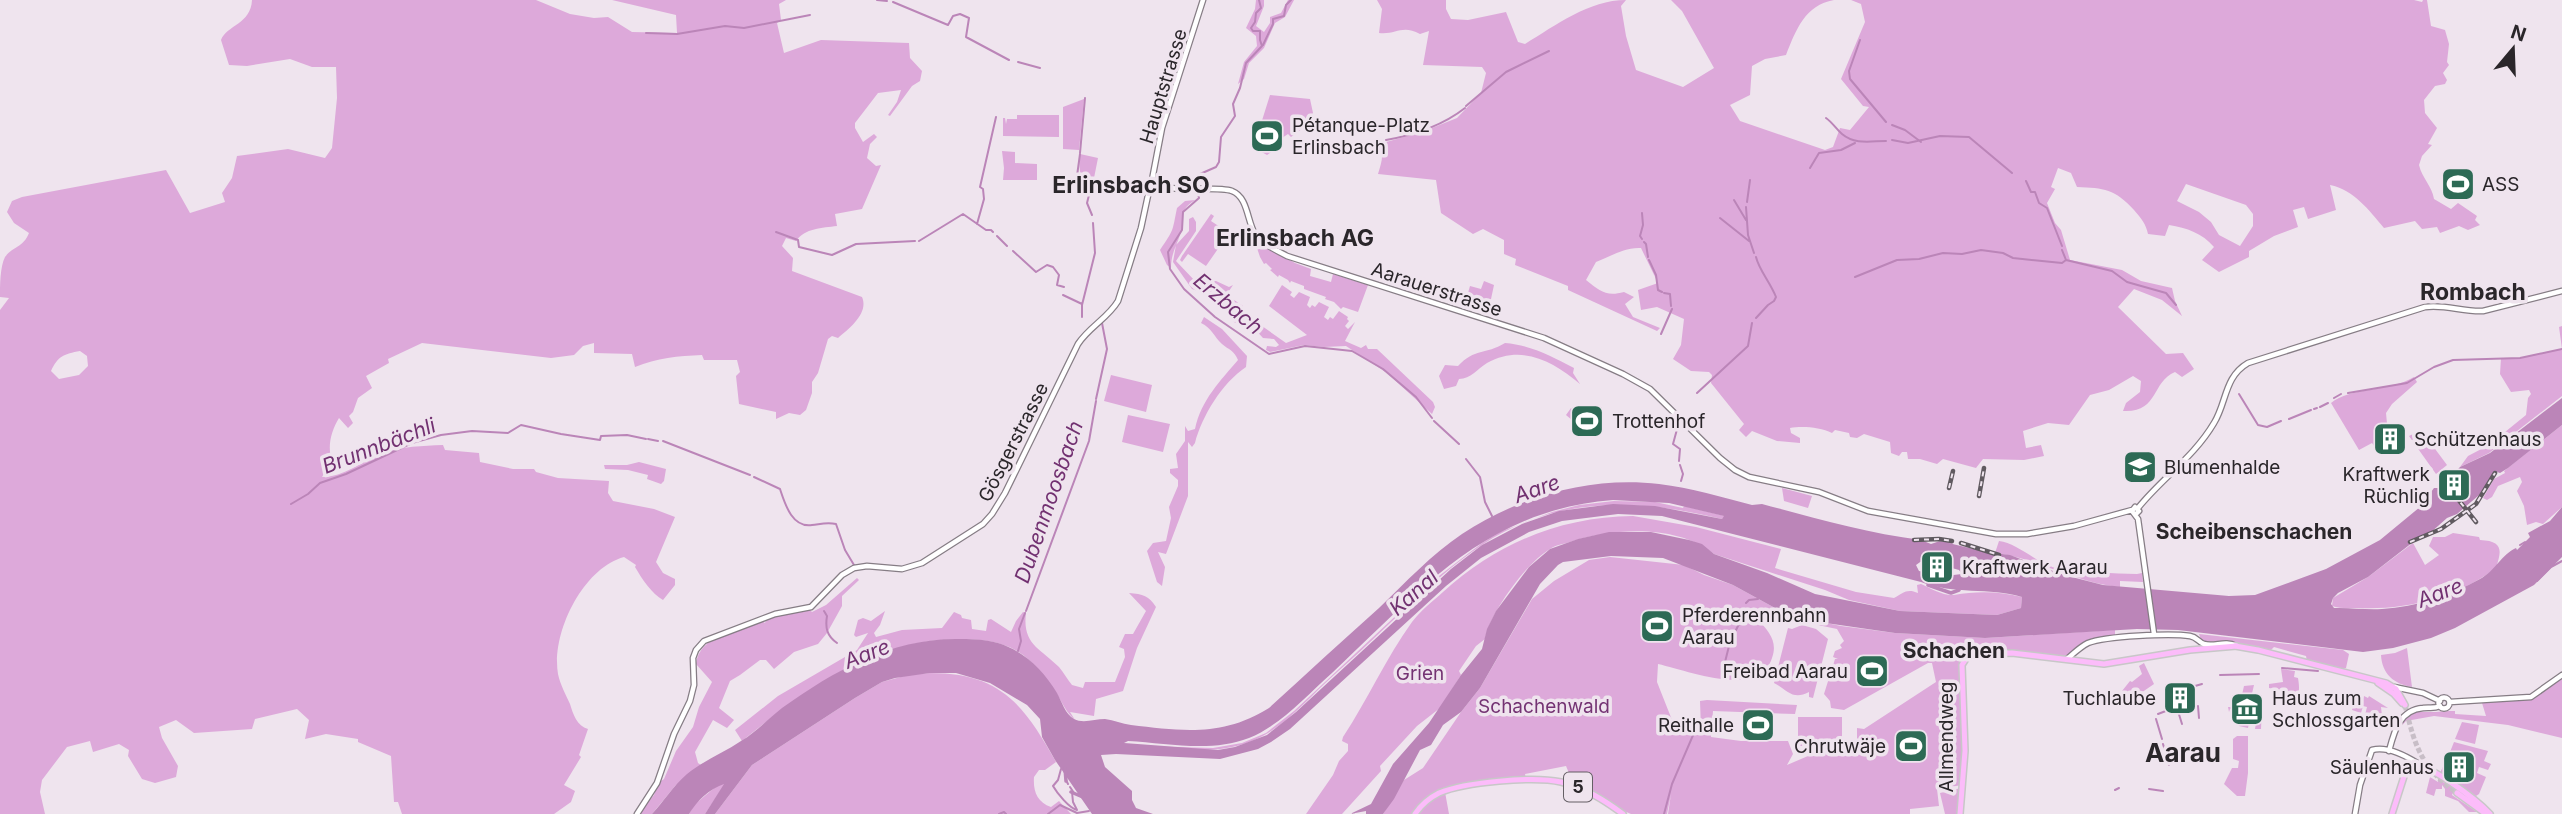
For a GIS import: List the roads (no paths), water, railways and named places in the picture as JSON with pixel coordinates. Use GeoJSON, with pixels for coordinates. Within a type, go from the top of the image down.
{"type":"FeatureCollection","features":[{"type":"Feature","properties":{"kind":"main road","name":"Hauptstrasse"},"geometry":{"type":"LineString","coordinates":[[1152,183],[1162,128],[1203,0]]}},
{"type":"Feature","properties":{"kind":"main road","name":"Aarauerstrasse"},"geometry":{"type":"LineString","coordinates":[[1152,183],[1227,190],[1237,194],[1243,201],[1257,237],[1292,258],[1544,338],[1638,381],[1650,388],[1720,458],[1742,474],[1819,492],[1881,514],[1978,532],[2012,535],[2074,526],[2135,511]]}},
{"type":"Feature","properties":{"kind":"main road","name":"Gösgerstrasse"},"geometry":{"type":"LineString","coordinates":[[637,814],[657,783],[674,734],[692,696],[692,662],[698,646],[707,639],[764,618],[810,607],[850,569],[867,566],[902,569],[919,565],[983,524],[999,504],[1075,349],[1093,326],[1113,309],[1123,288],[1152,183]]}},
{"type":"Feature","properties":{"kind":"main road"},"geometry":{"type":"LineString","coordinates":[[2153,633],[2135,511],[2185,461],[2206,435],[2219,413],[2235,373],[2248,363],[2428,306],[2470,312],[2483,311],[2562,291]]}},
{"type":"Feature","properties":{"kind":"main road"},"geometry":{"type":"LineString","coordinates":[[2066,660],[2088,643],[2153,633],[2163,636],[2192,636],[2199,644]]}},
{"type":"Feature","properties":{"kind":"main road"},"geometry":{"type":"LineString","coordinates":[[2191,650],[2199,644],[2237,646],[2370,679],[2396,689],[2404,706],[2396,695],[2370,679]]}},
{"type":"Feature","properties":{"kind":"main road"},"geometry":{"type":"LineString","coordinates":[[2066,660],[2110,664],[2191,650],[2237,646]]}},
{"type":"Feature","properties":{"kind":"main road"},"geometry":{"type":"LineString","coordinates":[[2079,650],[2080,662]]}},
{"type":"Feature","properties":{"kind":"main road","name":"Allmendweg"},"geometry":{"type":"LineString","coordinates":[[1960,814],[1965,751],[1963,660],[1972,653],[1993,653],[2066,660]]}},
{"type":"Feature","properties":{"kind":"main road"},"geometry":{"type":"LineString","coordinates":[[2379,684],[2412,690],[2440,703],[2445,709],[2449,702],[2531,697],[2562,675]]}},
{"type":"Feature","properties":{"kind":"main road"},"geometry":{"type":"LineString","coordinates":[[2389,751],[2398,723],[2404,715],[2416,709],[2435,709],[2440,703]]}},
{"type":"Feature","properties":{"kind":"main road"},"geometry":{"type":"LineString","coordinates":[[2355,814],[2370,751],[2375,748],[2404,756],[2447,781],[2473,798],[2488,814]]}},
{"type":"Feature","properties":{"kind":"main road"},"geometry":{"type":"LineString","coordinates":[[2389,751],[2405,759],[2408,764],[2423,767]]}},
{"type":"Feature","properties":{"kind":"main road"},"geometry":{"type":"LineString","coordinates":[[2392,814],[2408,764]]}},
{"type":"Feature","properties":{"kind":"main road","name":"5"},"geometry":{"type":"LineString","coordinates":[[1415,814],[1428,800],[1444,791],[1533,779],[1561,782],[1582,789],[1623,814]]}},
{"type":"Feature","properties":{"kind":"main road"},"geometry":{"type":"LineString","coordinates":[[2457,793],[2488,814]]}},
{"type":"Feature","properties":{"kind":"water","name":"Kanal"},"geometry":{"type":"Polygon","coordinates":[[[2562,398],[2562,425],[2508,468],[2497,472],[2485,490],[2457,514],[2447,518],[2429,534],[2417,539],[2368,577],[2338,593],[2331,604],[2334,608],[2395,608],[2433,600],[2457,591],[2485,576],[2507,554],[2516,548],[2517,550],[2530,537],[2528,533],[2550,521],[2562,507],[2562,557],[2534,585],[2455,628],[2431,638],[2393,648],[2363,652],[2178,630],[2137,629],[1985,638],[1895,633],[1805,620],[1788,615],[1733,585],[1663,558],[1611,556],[1563,562],[1540,584],[1480,688],[1461,712],[1443,725],[1431,745],[1420,750],[1383,814],[1366,814],[1366,811],[1350,814],[1371,804],[1393,764],[1429,723],[1482,649],[1487,629],[1496,611],[1529,567],[1550,549],[1578,539],[1609,532],[1651,532],[1689,540],[1702,544],[1714,554],[1815,594],[1900,611],[1997,615],[2021,608],[2022,597],[2010,594],[1933,586],[1662,516],[1618,514],[1562,521],[1529,532],[1481,558],[1446,586],[1290,729],[1258,749],[1220,759],[1101,755],[1105,767],[1132,791],[1136,808],[1153,814],[1092,814],[1055,760],[1042,737],[1040,719],[1027,705],[990,683],[956,673],[930,673],[882,682],[752,765],[715,814],[705,814],[724,784],[704,796],[689,814],[652,814],[687,774],[746,737],[782,708],[822,682],[886,651],[932,640],[982,640],[1016,651],[1046,677],[1068,714],[1074,719],[1105,719],[1131,725],[1185,730],[1235,724],[1269,708],[1429,560],[1462,534],[1532,499],[1582,486],[1633,482],[1671,486],[1752,505],[1762,504],[1841,525],[1931,544],[1940,541],[2010,555],[2064,575],[2103,585],[2229,596],[2255,595],[2326,569],[2380,540],[2420,507],[2434,488],[2441,488],[2460,467],[2490,453],[2562,398]],[[1613,500],[1568,507],[1527,520],[1491,538],[1457,560],[1395,613],[1293,709],[1272,726],[1249,738],[1234,743],[1204,746],[1128,741],[1124,743],[1218,750],[1235,747],[1267,735],[1296,712],[1451,569],[1482,545],[1522,524],[1559,511],[1613,504],[1655,506],[1722,519],[1724,516],[1669,503],[1613,500]],[[1923,560],[1916,565],[1919,571],[1945,576],[1962,574],[1959,570],[1923,560]]]}},
{"type":"Feature","properties":{"kind":"waterway","name":"Dubenmoosbach"},"geometry":{"type":"LineString","coordinates":[[877,0],[887,1]]}},
{"type":"Feature","properties":{"kind":"waterway","name":"Erzbach"},"geometry":{"type":"LineString","coordinates":[[1198,186],[1200,174],[1216,167],[1219,162],[1221,137],[1235,116],[1233,104],[1246,63],[1262,46],[1260,31],[1253,31],[1251,28],[1256,13],[1261,8],[1259,0]]}},
{"type":"Feature","properties":{"kind":"waterway"},"geometry":{"type":"LineString","coordinates":[[1263,45],[1273,19],[1284,16],[1286,5],[1291,0]]}},
{"type":"Feature","properties":{"kind":"waterway","name":"Dubenmoosbach"},"geometry":{"type":"LineString","coordinates":[[893,2],[948,25],[953,16],[960,14],[969,18],[966,37],[1009,60]]}},
{"type":"Feature","properties":{"kind":"waterway","name":"Dubenmoosbach"},"geometry":{"type":"LineString","coordinates":[[646,33],[677,34],[725,26],[744,28],[810,15]]}},
{"type":"Feature","properties":{"kind":"waterway"},"geometry":{"type":"LineString","coordinates":[[1860,40],[1849,71],[1850,79],[1886,122]]}},
{"type":"Feature","properties":{"kind":"waterway"},"geometry":{"type":"LineString","coordinates":[[1466,106],[1506,72],[1549,51]]}},
{"type":"Feature","properties":{"kind":"waterway","name":"Dubenmoosbach"},"geometry":{"type":"LineString","coordinates":[[1018,62],[1040,68]]}},
{"type":"Feature","properties":{"kind":"waterway","name":"Dubenmoosbach"},"geometry":{"type":"LineString","coordinates":[[1080,153],[1085,98]]}},
{"type":"Feature","properties":{"kind":"waterway"},"geometry":{"type":"LineString","coordinates":[[1386,140],[1427,129],[1465,108]]}},
{"type":"Feature","properties":{"kind":"waterway"},"geometry":{"type":"LineString","coordinates":[[977,224],[984,199],[983,189],[980,187],[996,117]]}},
{"type":"Feature","properties":{"kind":"waterway"},"geometry":{"type":"LineString","coordinates":[[1826,118],[1852,140],[1886,141]]}},
{"type":"Feature","properties":{"kind":"waterway"},"geometry":{"type":"LineString","coordinates":[[1892,125],[1905,130],[1921,142]]}},
{"type":"Feature","properties":{"kind":"waterway"},"geometry":{"type":"LineString","coordinates":[[1892,140],[1908,143],[1940,136],[1969,137],[2012,173]]}},
{"type":"Feature","properties":{"kind":"waterway"},"geometry":{"type":"LineString","coordinates":[[1810,168],[1819,153],[1841,150],[1855,143]]}},
{"type":"Feature","properties":{"kind":"waterway","name":"Dubenmoosbach"},"geometry":{"type":"LineString","coordinates":[[1080,154],[1077,176],[1081,193]]}},
{"type":"Feature","properties":{"kind":"waterway"},"geometry":{"type":"LineString","coordinates":[[1747,202],[1750,180]]}},
{"type":"Feature","properties":{"kind":"waterway"},"geometry":{"type":"LineString","coordinates":[[2026,181],[2031,192],[2035,192],[2039,203],[2047,208],[2062,246]]}},
{"type":"Feature","properties":{"kind":"waterway","name":"Erzbach"},"geometry":{"type":"LineString","coordinates":[[1198,192],[1199,198],[1183,212],[1182,230],[1168,252],[1170,269],[1184,289],[1215,317],[1269,354],[1305,346],[1352,351],[1383,369],[1416,397],[1432,418]]}},
{"type":"Feature","properties":{"kind":"waterway","name":"Dubenmoosbach"},"geometry":{"type":"LineString","coordinates":[[1089,195],[1087,203],[1092,215]]}},
{"type":"Feature","properties":{"kind":"waterway"},"geometry":{"type":"LineString","coordinates":[[1734,200],[1746,220]]}},
{"type":"Feature","properties":{"kind":"waterway"},"geometry":{"type":"LineString","coordinates":[[1746,207],[1748,235],[1754,253]]}},
{"type":"Feature","properties":{"kind":"waterway"},"geometry":{"type":"LineString","coordinates":[[1642,213],[1642,239]]}},
{"type":"Feature","properties":{"kind":"waterway"},"geometry":{"type":"LineString","coordinates":[[919,241],[963,214],[990,230]]}},
{"type":"Feature","properties":{"kind":"waterway"},"geometry":{"type":"LineString","coordinates":[[1720,218],[1749,241]]}},
{"type":"Feature","properties":{"kind":"waterway","name":"Dubenmoosbach"},"geometry":{"type":"LineString","coordinates":[[1082,317],[1082,305],[1095,253],[1093,223]]}},
{"type":"Feature","properties":{"kind":"waterway"},"geometry":{"type":"LineString","coordinates":[[776,232],[798,240],[799,247],[832,255],[856,244],[915,241]]}},
{"type":"Feature","properties":{"kind":"waterway"},"geometry":{"type":"LineString","coordinates":[[997,236],[1007,246]]}},
{"type":"Feature","properties":{"kind":"waterway"},"geometry":{"type":"LineString","coordinates":[[1644,242],[1648,257]]}},
{"type":"Feature","properties":{"kind":"waterway"},"geometry":{"type":"LineString","coordinates":[[1855,277],[1897,260],[1919,259],[1943,253],[1962,254],[1981,250],[2003,253],[2013,258],[2062,263],[2066,260]]}},
{"type":"Feature","properties":{"kind":"waterway"},"geometry":{"type":"LineString","coordinates":[[2062,250],[2066,260],[2112,271],[2127,282],[2166,293],[2176,305]]}},
{"type":"Feature","properties":{"kind":"waterway"},"geometry":{"type":"LineString","coordinates":[[1013,251],[1036,272],[1047,265],[1053,267],[1059,275],[1057,285],[1064,287]]}},
{"type":"Feature","properties":{"kind":"waterway"},"geometry":{"type":"LineString","coordinates":[[1756,257],[1776,297],[1756,318]]}},
{"type":"Feature","properties":{"kind":"waterway"},"geometry":{"type":"LineString","coordinates":[[1649,260],[1656,275],[1658,290],[1662,292]]}},
{"type":"Feature","properties":{"kind":"waterway"},"geometry":{"type":"LineString","coordinates":[[1664,293],[1670,294],[1671,306]]}},
{"type":"Feature","properties":{"kind":"waterway"},"geometry":{"type":"LineString","coordinates":[[1063,295],[1082,304]]}},
{"type":"Feature","properties":{"kind":"waterway"},"geometry":{"type":"LineString","coordinates":[[1661,334],[1672,309]]}},
{"type":"Feature","properties":{"kind":"waterway","name":"Dubenmoosbach"},"geometry":{"type":"LineString","coordinates":[[1096,399],[1107,349],[1102,323]]}},
{"type":"Feature","properties":{"kind":"waterway"},"geometry":{"type":"LineString","coordinates":[[1697,393],[1748,346],[1752,323]]}},
{"type":"Feature","properties":{"kind":"waterway"},"geometry":{"type":"LineString","coordinates":[[2348,393],[2407,383],[2434,367],[2453,360],[2520,358],[2562,349]]}},
{"type":"Feature","properties":{"kind":"waterway"},"geometry":{"type":"LineString","coordinates":[[2239,394],[2258,425],[2267,427],[2281,421]]}},
{"type":"Feature","properties":{"kind":"waterway"},"geometry":{"type":"LineString","coordinates":[[2334,398],[2341,394]]}},
{"type":"Feature","properties":{"kind":"waterway","name":"Dubenmoosbach"},"geometry":{"type":"LineString","coordinates":[[1026,611],[1089,441],[1096,401]]}},
{"type":"Feature","properties":{"kind":"waterway"},"geometry":{"type":"LineString","coordinates":[[2320,407],[2328,403]]}},
{"type":"Feature","properties":{"kind":"waterway"},"geometry":{"type":"LineString","coordinates":[[2289,419],[2311,410]]}},
{"type":"Feature","properties":{"kind":"waterway","name":"Erzbach"},"geometry":{"type":"LineString","coordinates":[[1434,421],[1459,444]]}},
{"type":"Feature","properties":{"kind":"waterway"},"geometry":{"type":"LineString","coordinates":[[1679,422],[1673,444],[1680,449],[1679,461]]}},
{"type":"Feature","properties":{"kind":"waterway","name":"Brunnbächli"},"geometry":{"type":"LineString","coordinates":[[291,504],[320,483],[346,474],[412,443],[441,435],[472,431],[508,433],[521,425],[600,440],[601,436],[627,435],[646,439]]}},
{"type":"Feature","properties":{"kind":"waterway","name":"Brunnbächli"},"geometry":{"type":"LineString","coordinates":[[648,439],[658,441]]}},
{"type":"Feature","properties":{"kind":"waterway","name":"Brunnbächli"},"geometry":{"type":"LineString","coordinates":[[663,441],[750,475]]}},
{"type":"Feature","properties":{"kind":"waterway","name":"Erzbach"},"geometry":{"type":"LineString","coordinates":[[1466,459],[1480,477],[1485,502],[1492,516]]}},
{"type":"Feature","properties":{"kind":"waterway"},"geometry":{"type":"LineString","coordinates":[[1680,465],[1683,474],[1681,481]]}},
{"type":"Feature","properties":{"kind":"waterway","name":"Brunnbächli"},"geometry":{"type":"LineString","coordinates":[[754,477],[780,489],[790,514],[799,523],[836,524],[845,550],[854,565]]}},
{"type":"Feature","properties":{"kind":"waterway"},"geometry":{"type":"LineString","coordinates":[[1945,542],[1952,542]]}},
{"type":"Feature","properties":{"kind":"waterway"},"geometry":{"type":"LineString","coordinates":[[2520,545],[2525,542]]}},
{"type":"Feature","properties":{"kind":"waterway"},"geometry":{"type":"LineString","coordinates":[[2537,581],[2551,567],[2562,561]]}},
{"type":"Feature","properties":{"kind":"waterway"},"geometry":{"type":"LineString","coordinates":[[1928,585],[1951,593],[1959,590]]}},
{"type":"Feature","properties":{"kind":"waterway"},"geometry":{"type":"LineString","coordinates":[[1746,603],[1758,599]]}},
{"type":"Feature","properties":{"kind":"waterway","name":"Brunnbächli"},"geometry":{"type":"LineString","coordinates":[[824,611],[828,631],[837,643]]}},
{"type":"Feature","properties":{"kind":"waterway","name":"Dubenmoosbach"},"geometry":{"type":"LineString","coordinates":[[1018,651],[1021,641],[1019,629],[1025,613]]}},
{"type":"Feature","properties":{"kind":"waterway"},"geometry":{"type":"LineString","coordinates":[[1724,666],[1730,642],[1740,622]]}},
{"type":"Feature","properties":{"kind":"waterway"},"geometry":{"type":"LineString","coordinates":[[2282,668],[2318,671]]}},
{"type":"Feature","properties":{"kind":"waterway"},"geometry":{"type":"LineString","coordinates":[[2220,675],[2259,674]]}},
{"type":"Feature","properties":{"kind":"waterway"},"geometry":{"type":"LineString","coordinates":[[2195,686],[2202,684]]}},
{"type":"Feature","properties":{"kind":"waterway"},"geometry":{"type":"LineString","coordinates":[[2198,706],[2199,718]]}},
{"type":"Feature","properties":{"kind":"waterway"},"geometry":{"type":"LineString","coordinates":[[2177,708],[2182,724]]}},
{"type":"Feature","properties":{"kind":"waterway"},"geometry":{"type":"LineString","coordinates":[[2158,714],[2171,709]]}},
{"type":"Feature","properties":{"kind":"waterway"},"geometry":{"type":"LineString","coordinates":[[2156,719],[2162,739]]}},
{"type":"Feature","properties":{"kind":"waterway"},"geometry":{"type":"LineString","coordinates":[[1664,814],[1672,784],[1694,733]]}},
{"type":"Feature","properties":{"kind":"waterway"},"geometry":{"type":"LineString","coordinates":[[2163,744],[2169,765]]}},
{"type":"Feature","properties":{"kind":"waterway"},"geometry":{"type":"LineString","coordinates":[[2187,745],[2190,760]]}},
{"type":"Feature","properties":{"kind":"waterway"},"geometry":{"type":"LineString","coordinates":[[1065,768],[1066,781]]}},
{"type":"Feature","properties":{"kind":"waterway"},"geometry":{"type":"LineString","coordinates":[[1061,769],[1053,786],[1060,796],[1077,810],[1072,792]]}},
{"type":"Feature","properties":{"kind":"waterway"},"geometry":{"type":"LineString","coordinates":[[1066,780],[1068,784]]}},
{"type":"Feature","properties":{"kind":"waterway"},"geometry":{"type":"LineString","coordinates":[[1070,787],[1074,793]]}},
{"type":"Feature","properties":{"kind":"waterway"},"geometry":{"type":"LineString","coordinates":[[2115,790],[2119,788]]}},
{"type":"Feature","properties":{"kind":"waterway"},"geometry":{"type":"LineString","coordinates":[[2149,789],[2163,791]]}},
{"type":"Feature","properties":{"kind":"waterway"},"geometry":{"type":"LineString","coordinates":[[1071,792],[1085,798]]}},
{"type":"Feature","properties":{"kind":"waterway"},"geometry":{"type":"LineString","coordinates":[[1048,814],[1060,805],[1077,813],[1089,811]]}},
{"type":"Feature","properties":{"kind":"waterway"},"geometry":{"type":"LineString","coordinates":[[999,814],[1006,814]]}},
{"type":"Feature","properties":{"kind":"tunnel"},"geometry":{"type":"LineString","coordinates":[[2405,705],[2421,755],[2435,774],[2457,793]]}},
{"type":"Feature","properties":{"kind":"railway"},"geometry":{"type":"LineString","coordinates":[[1979,496],[1984,468]]}},
{"type":"Feature","properties":{"kind":"railway"},"geometry":{"type":"LineString","coordinates":[[1949,488],[1953,471]]}},
{"type":"Feature","properties":{"kind":"railway"},"geometry":{"type":"LineString","coordinates":[[2410,542],[2441,529],[2476,504],[2495,473]]}},
{"type":"Feature","properties":{"kind":"railway"},"geometry":{"type":"LineString","coordinates":[[2442,479],[2476,522]]}},
{"type":"Feature","properties":{"kind":"railway"},"geometry":{"type":"LineString","coordinates":[[1914,540],[1952,541]]}},
{"type":"Feature","properties":{"kind":"railway"},"geometry":{"type":"LineString","coordinates":[[1961,543],[1999,555]]}},
{"type":"Feature","properties":{"kind":"place","name":"Pétanque-Platz Erlinsbach"},"geometry":{"type":"Point","coordinates":[1267,136]}},
{"type":"Feature","properties":{"kind":"place","name":"ASS"},"geometry":{"type":"Point","coordinates":[2458,184]}},
{"type":"Feature","properties":{"kind":"place","name":"Trottenhof"},"geometry":{"type":"Point","coordinates":[1587,421]}},
{"type":"Feature","properties":{"kind":"place","name":"Schützenhaus"},"geometry":{"type":"Point","coordinates":[2390,439]}},
{"type":"Feature","properties":{"kind":"place","name":"Blumenhalde"},"geometry":{"type":"Point","coordinates":[2140,467]}},
{"type":"Feature","properties":{"kind":"place","name":"Kraftwerk Rüchlig"},"geometry":{"type":"Point","coordinates":[2454,485]}},
{"type":"Feature","properties":{"kind":"place","name":"Kraftwerk Aarau"},"geometry":{"type":"Point","coordinates":[1937,567]}},
{"type":"Feature","properties":{"kind":"place","name":"Pferderennbahn Aarau"},"geometry":{"type":"Point","coordinates":[1657,626]}},
{"type":"Feature","properties":{"kind":"place","name":"Freibad Aarau"},"geometry":{"type":"Point","coordinates":[1872,671]}},
{"type":"Feature","properties":{"kind":"place","name":"Tuchlaube"},"geometry":{"type":"Point","coordinates":[2180,698]}},
{"type":"Feature","properties":{"kind":"place","name":"Haus zum Schlossgarten"},"geometry":{"type":"Point","coordinates":[2247,709]}},
{"type":"Feature","properties":{"kind":"place","name":"Reithalle"},"geometry":{"type":"Point","coordinates":[1758,725]}},
{"type":"Feature","properties":{"kind":"place","name":"Chrutwäje"},"geometry":{"type":"Point","coordinates":[1911,746]}},
{"type":"Feature","properties":{"kind":"place","name":"Säulenhaus"},"geometry":{"type":"Point","coordinates":[2459,767]}},
{"type":"Feature","properties":{"kind":"district","name":"Erlinsbach SO"},"geometry":{"type":"Point","coordinates":[1131,185]}},
{"type":"Feature","properties":{"kind":"district","name":"Erlinsbach AG"},"geometry":{"type":"Point","coordinates":[1295,238]}},
{"type":"Feature","properties":{"kind":"district","name":"Rombach"},"geometry":{"type":"Point","coordinates":[2473,292]}},
{"type":"Feature","properties":{"kind":"district","name":"Scheibenschachen"},"geometry":{"type":"Point","coordinates":[2254,532]}},
{"type":"Feature","properties":{"kind":"district","name":"Schachen"},"geometry":{"type":"Point","coordinates":[1954,651]}},
{"type":"Feature","properties":{"kind":"district","name":"Aarau"},"geometry":{"type":"Point","coordinates":[2183,753]}},
{"type":"Feature","properties":{"kind":"water label","name":"Aare"},"geometry":{"type":"Point","coordinates":[1537,489]}},
{"type":"Feature","properties":{"kind":"water label","name":"Aare"},"geometry":{"type":"Point","coordinates":[2440,593]}},
{"type":"Feature","properties":{"kind":"water label","name":"Aare"},"geometry":{"type":"Point","coordinates":[867,654]}},
{"type":"Feature","properties":{"kind":"park label","name":"Grien"},"geometry":{"type":"Point","coordinates":[1420,673]}},
{"type":"Feature","properties":{"kind":"park label","name":"Schachenwald"},"geometry":{"type":"Point","coordinates":[1544,706]}}]}
